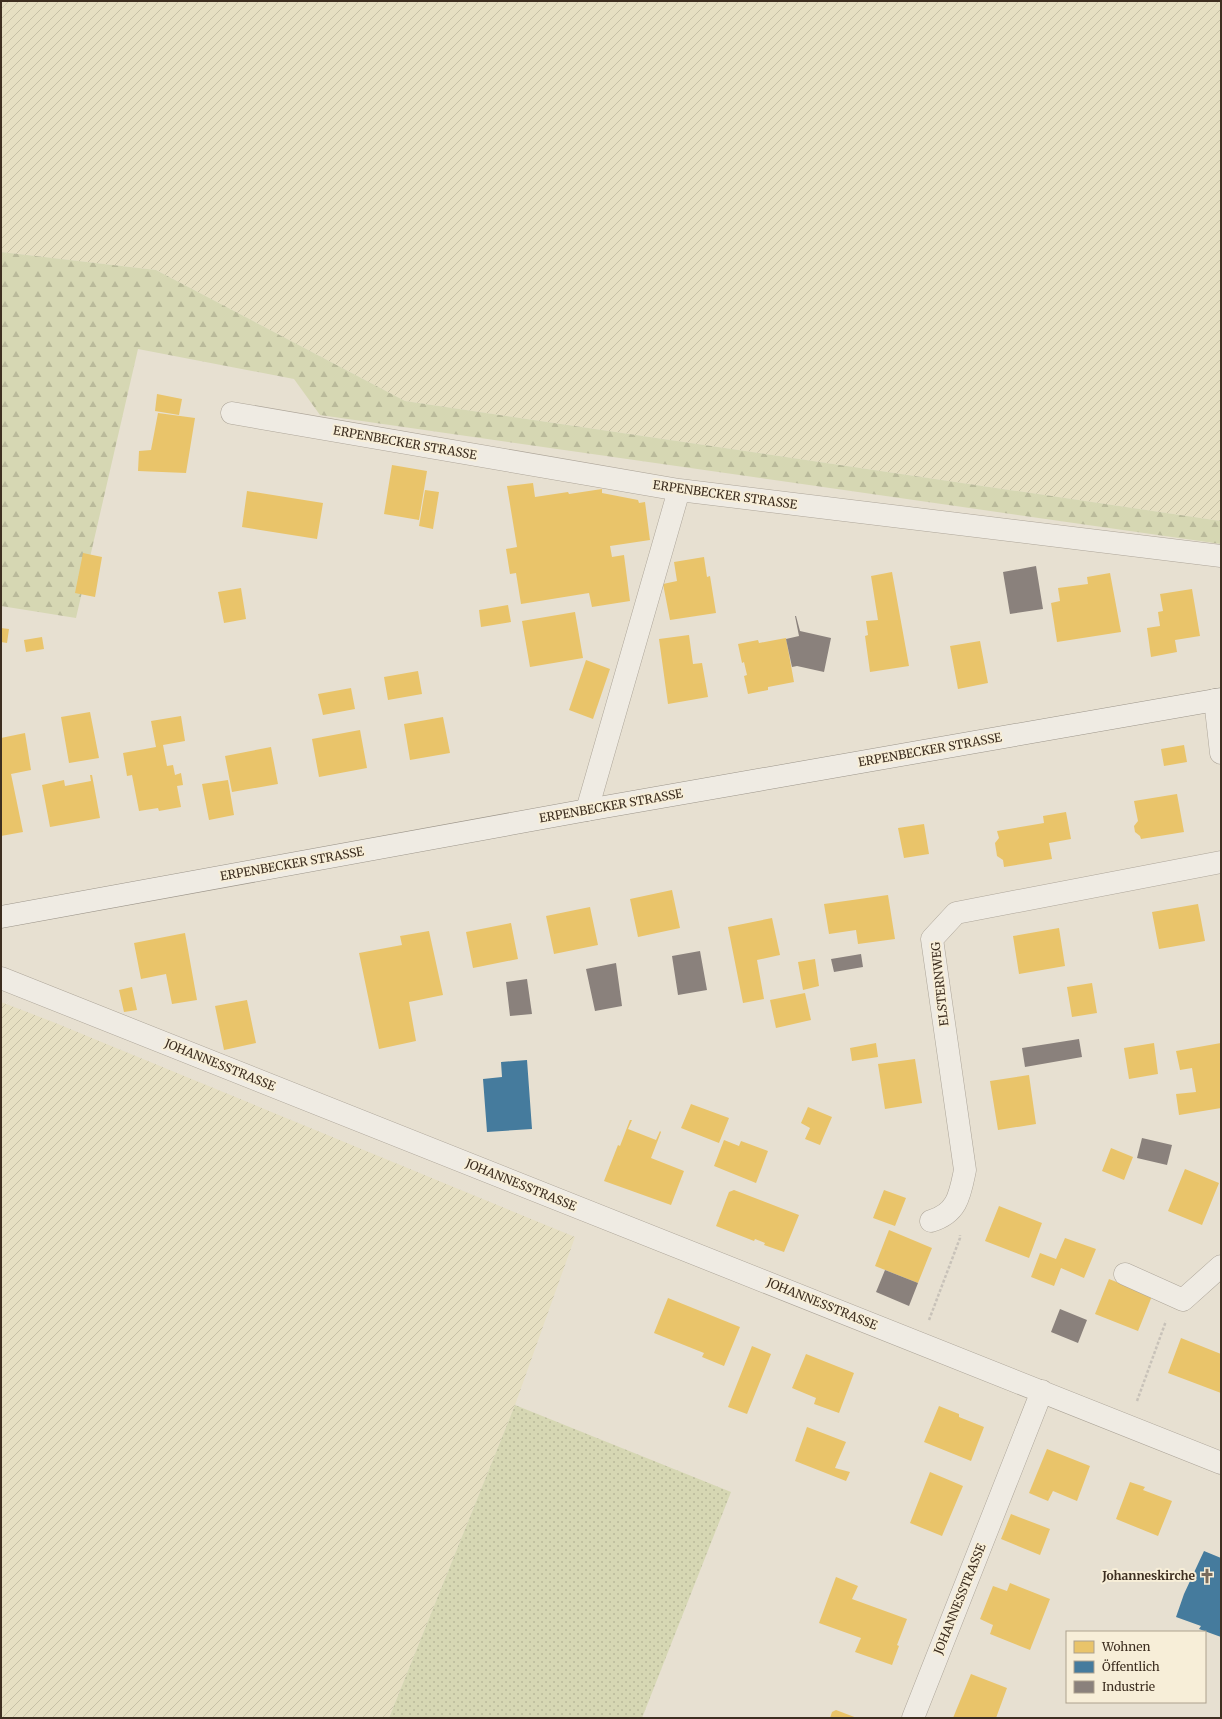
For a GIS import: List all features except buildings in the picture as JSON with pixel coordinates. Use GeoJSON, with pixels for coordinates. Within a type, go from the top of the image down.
{"type":"FeatureCollection","features":[{"type":"Feature","properties":{"kind":"street","name":"ERPENBECKER STRASSE"},"geometry":{"type":"LineString","coordinates":[[232,413],[679,490],[1221,556]]}},
{"type":"Feature","properties":{"kind":"street"},"geometry":{"type":"LineString","coordinates":[[587,810],[679,490]]}},
{"type":"Feature","properties":{"kind":"street","name":"ERPENBECKER STRASSE"},"geometry":{"type":"LineString","coordinates":[[1,917],[587,810],[1218,700]]}},
{"type":"Feature","properties":{"kind":"street"},"geometry":{"type":"LineString","coordinates":[[1218,700],[1221,753]]}},
{"type":"Feature","properties":{"kind":"street","name":"ELSTERNWEG"},"geometry":{"type":"LineString","coordinates":[[952,1209],[959,1196],[965,1170],[932,939],[956,913],[1221,862]]}},
{"type":"Feature","properties":{"kind":"street","name":"JOHANNESSTRASSE"},"geometry":{"type":"LineString","coordinates":[[1,978],[920,1342],[1221,1463]]}},
{"type":"Feature","properties":{"kind":"street"},"geometry":{"type":"LineString","coordinates":[[931,1221],[942,1218],[952,1209]]}},
{"type":"Feature","properties":{"kind":"street"},"geometry":{"type":"LineString","coordinates":[[1125,1274],[1183,1300],[1221,1266]]}},
{"type":"Feature","properties":{"kind":"street","name":"JOHANNESSTRASSE"},"geometry":{"type":"LineString","coordinates":[[913,1718],[1042,1391]]}},
{"type":"Feature","properties":{"kind":"path"},"geometry":{"type":"LineString","coordinates":[[920,1342],[960,1238],[952,1209]]}},
{"type":"Feature","properties":{"kind":"path"},"geometry":{"type":"LineString","coordinates":[[1128,1426],[1170,1308],[1183,1300]]}},
{"type":"Feature","properties":{"kind":"shaded area"},"geometry":{"type":"Polygon","coordinates":[[[1,1],[1221,1],[1221,521],[405,401],[156,270],[1,252],[1,1]]]}},
{"type":"Feature","properties":{"kind":"shaded area"},"geometry":{"type":"Polygon","coordinates":[[[1,1002],[575,1237],[515,1405],[389,1718],[1,1718],[1,1002]]]}},
{"type":"Feature","properties":{"kind":"green space"},"geometry":{"type":"Polygon","coordinates":[[[1,252],[156,270],[405,401],[1221,521],[1221,544],[320,415],[294,379],[138,349],[76,618],[1,606],[1,252]]]}},
{"type":"Feature","properties":{"kind":"green space"},"geometry":{"type":"Polygon","coordinates":[[[515,1405],[731,1492],[642,1718],[389,1718],[515,1405]]]}},
{"type":"Feature","properties":{"kind":"place","name":"Johanneskirche"},"geometry":{"type":"Point","coordinates":[1207,1576]}}]}
